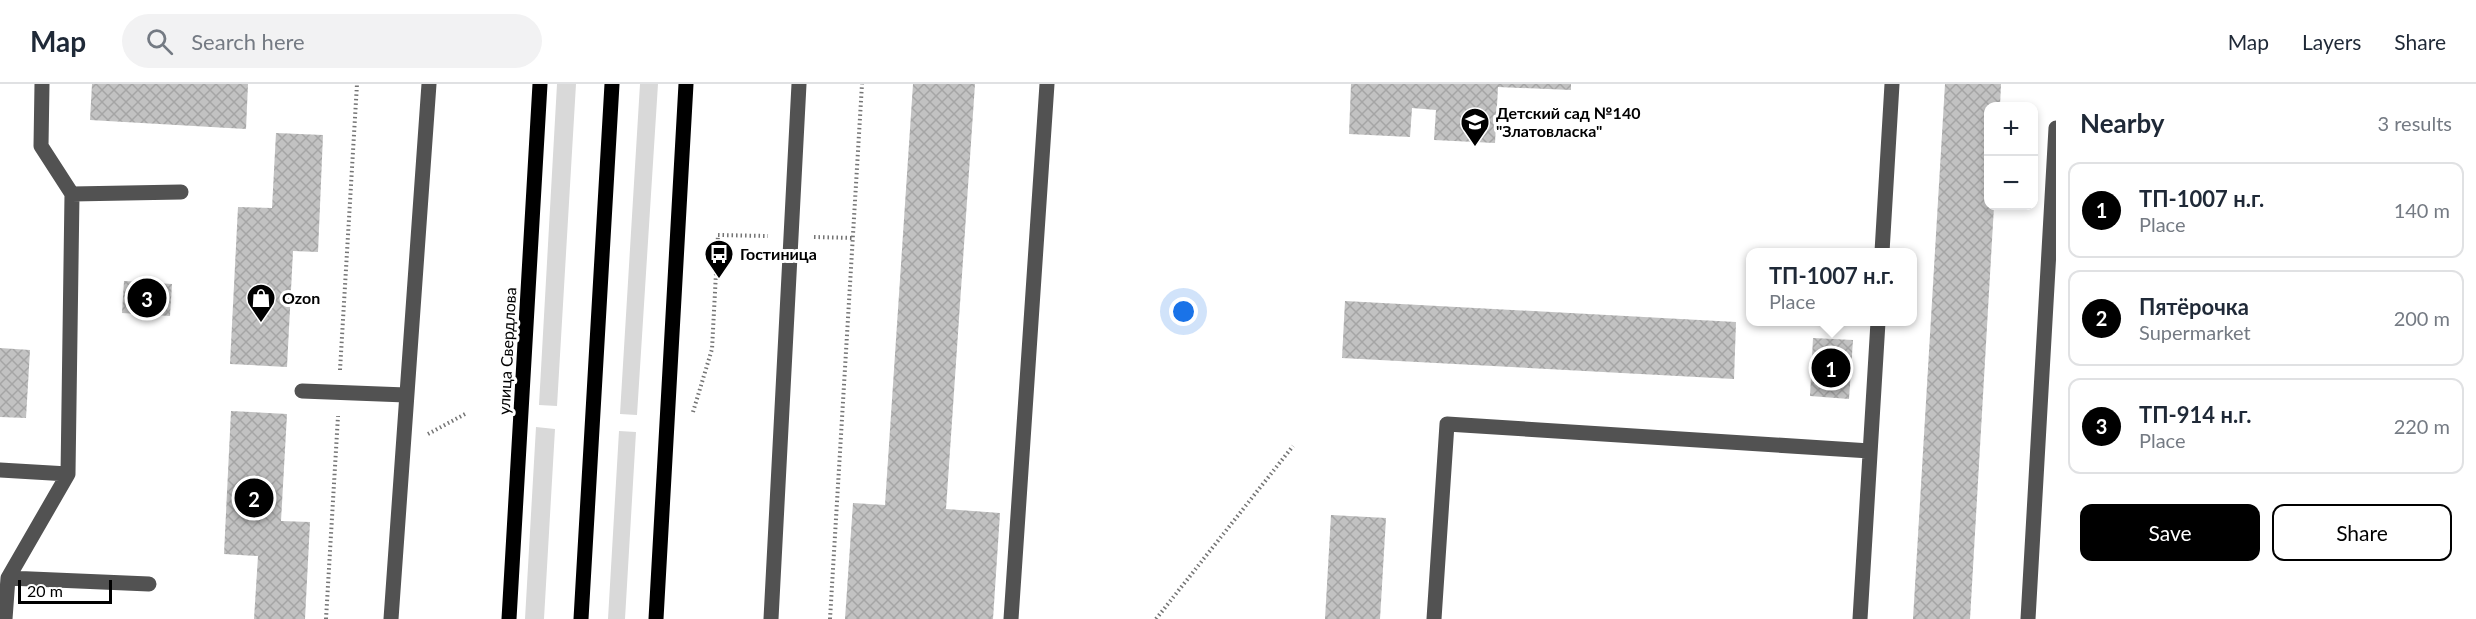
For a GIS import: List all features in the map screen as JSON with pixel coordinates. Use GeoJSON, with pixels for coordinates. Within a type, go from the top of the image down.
{"type":"FeatureCollection","features":[{"type":"Feature","properties":{"kind":"main road","name":"улица Свердлова"},"geometry":{"type":"LineString","coordinates":[[509,619],[540,84]]}},
{"type":"Feature","properties":{"kind":"main road"},"geometry":{"type":"LineString","coordinates":[[581,619],[612,84]]}},
{"type":"Feature","properties":{"kind":"main road"},"geometry":{"type":"LineString","coordinates":[[656,619],[686,84]]}},
{"type":"Feature","properties":{"kind":"street"},"geometry":{"type":"LineString","coordinates":[[5,619],[8,578],[68,474],[72,194],[41,146],[42,84]]}},
{"type":"Feature","properties":{"kind":"street"},"geometry":{"type":"LineString","coordinates":[[391,619],[429,84]]}},
{"type":"Feature","properties":{"kind":"street"},"geometry":{"type":"LineString","coordinates":[[771,619],[799,84]]}},
{"type":"Feature","properties":{"kind":"street"},"geometry":{"type":"LineString","coordinates":[[1011,619],[1047,84]]}},
{"type":"Feature","properties":{"kind":"street"},"geometry":{"type":"LineString","coordinates":[[1882,248],[1892,84]]}},
{"type":"Feature","properties":{"kind":"street"},"geometry":{"type":"LineString","coordinates":[[2028,619],[2051,301],[2056,128]]}},
{"type":"Feature","properties":{"kind":"street"},"geometry":{"type":"LineString","coordinates":[[72,194],[181,192]]}},
{"type":"Feature","properties":{"kind":"street"},"geometry":{"type":"LineString","coordinates":[[1860,619],[1878,326]]}},
{"type":"Feature","properties":{"kind":"street"},"geometry":{"type":"LineString","coordinates":[[302,391],[406,395]]}},
{"type":"Feature","properties":{"kind":"street"},"geometry":{"type":"LineString","coordinates":[[1434,619],[1447,423],[1870,451]]}},
{"type":"Feature","properties":{"kind":"street"},"geometry":{"type":"LineString","coordinates":[[0,470],[68,474]]}},
{"type":"Feature","properties":{"kind":"street"},"geometry":{"type":"LineString","coordinates":[[8,578],[149,584]]}},
{"type":"Feature","properties":{"kind":"path"},"geometry":{"type":"LineString","coordinates":[[326,619],[357,84]]}},
{"type":"Feature","properties":{"kind":"path"},"geometry":{"type":"LineString","coordinates":[[830,619],[862,84]]}},
{"type":"Feature","properties":{"kind":"path"},"geometry":{"type":"LineString","coordinates":[[692,416],[712,349],[718,235]]}},
{"type":"Feature","properties":{"kind":"path"},"geometry":{"type":"LineString","coordinates":[[403,447],[467,413]]}},
{"type":"Feature","properties":{"kind":"path"},"geometry":{"type":"LineString","coordinates":[[1156,619],[1293,446]]}},
{"type":"Feature","properties":{"kind":"shaded area"},"geometry":{"type":"Polygon","coordinates":[[[557,84],[576,84],[557,406],[539,405],[557,84]]]}},
{"type":"Feature","properties":{"kind":"shaded area"},"geometry":{"type":"Polygon","coordinates":[[[640,84],[658,84],[637,415],[620,414],[640,84]]]}},
{"type":"Feature","properties":{"kind":"shaded area"},"geometry":{"type":"Polygon","coordinates":[[[536,427],[555,429],[544,619],[525,619],[536,427]]]}},
{"type":"Feature","properties":{"kind":"shaded area"},"geometry":{"type":"Polygon","coordinates":[[[619,431],[636,432],[625,619],[608,619],[619,431]]]}},
{"type":"Feature","properties":{"kind":"building"},"geometry":{"type":"Polygon","coordinates":[[[92,84],[248,84],[246,129],[90,120],[92,84]]]}},
{"type":"Feature","properties":{"kind":"building"},"geometry":{"type":"Polygon","coordinates":[[[913,84],[975,84],[946,509],[1000,513],[993,619],[845,619],[853,503],[885,505],[913,84]]]}},
{"type":"Feature","properties":{"kind":"building"},"geometry":{"type":"Polygon","coordinates":[[[1351,84],[1571,84],[1571,90],[1498,87],[1495,143],[1434,140],[1436,110],[1412,108],[1410,137],[1349,134],[1351,84]]]}},
{"type":"Feature","properties":{"kind":"building"},"geometry":{"type":"Polygon","coordinates":[[[1945,84],[2001,84],[2000,102],[1984,102],[1984,210],[1994,210],[1970,619],[1913,619],[1945,84]]]}},
{"type":"Feature","properties":{"kind":"building"},"geometry":{"type":"Polygon","coordinates":[[[276,133],[323,135],[318,252],[293,251],[287,367],[230,364],[238,207],[272,208],[276,133]]]}},
{"type":"Feature","properties":{"kind":"building"},"geometry":{"type":"Polygon","coordinates":[[[124,281],[172,284],[170,316],[122,313],[124,281]]]}},
{"type":"Feature","properties":{"kind":"building"},"geometry":{"type":"Polygon","coordinates":[[[1345,301],[1736,322],[1734,379],[1342,358],[1345,301]]]}},
{"type":"Feature","properties":{"kind":"building"},"geometry":{"type":"Polygon","coordinates":[[[1813,338],[1853,340],[1849,399],[1810,396],[1813,338]]]}},
{"type":"Feature","properties":{"kind":"building"},"geometry":{"type":"Polygon","coordinates":[[[0,348],[30,350],[26,418],[0,417],[0,348]]]}},
{"type":"Feature","properties":{"kind":"building"},"geometry":{"type":"Polygon","coordinates":[[[231,411],[287,414],[281,521],[310,522],[305,619],[254,619],[258,556],[224,554],[231,411]]]}},
{"type":"Feature","properties":{"kind":"building"},"geometry":{"type":"Polygon","coordinates":[[[1331,515],[1386,518],[1380,619],[1325,619],[1331,515]]]}},
{"type":"Feature","properties":{"kind":"place","name":"Детский сад №140 \"Златовласка\""},"geometry":{"type":"Point","coordinates":[1475,148]}},
{"type":"Feature","properties":{"kind":"place","name":"Гостиница"},"geometry":{"type":"Point","coordinates":[719,280]}},
{"type":"Feature","properties":{"kind":"place","name":"ТП-914 н.г."},"geometry":{"type":"Point","coordinates":[147,298]}},
{"type":"Feature","properties":{"kind":"place","name":"Ozon"},"geometry":{"type":"Point","coordinates":[261,324]}},
{"type":"Feature","properties":{"kind":"place","name":"ТП-1007 н.г."},"geometry":{"type":"Point","coordinates":[1831,368]}},
{"type":"Feature","properties":{"kind":"place","name":"Пятёрочка"},"geometry":{"type":"Point","coordinates":[254,498]}}]}
